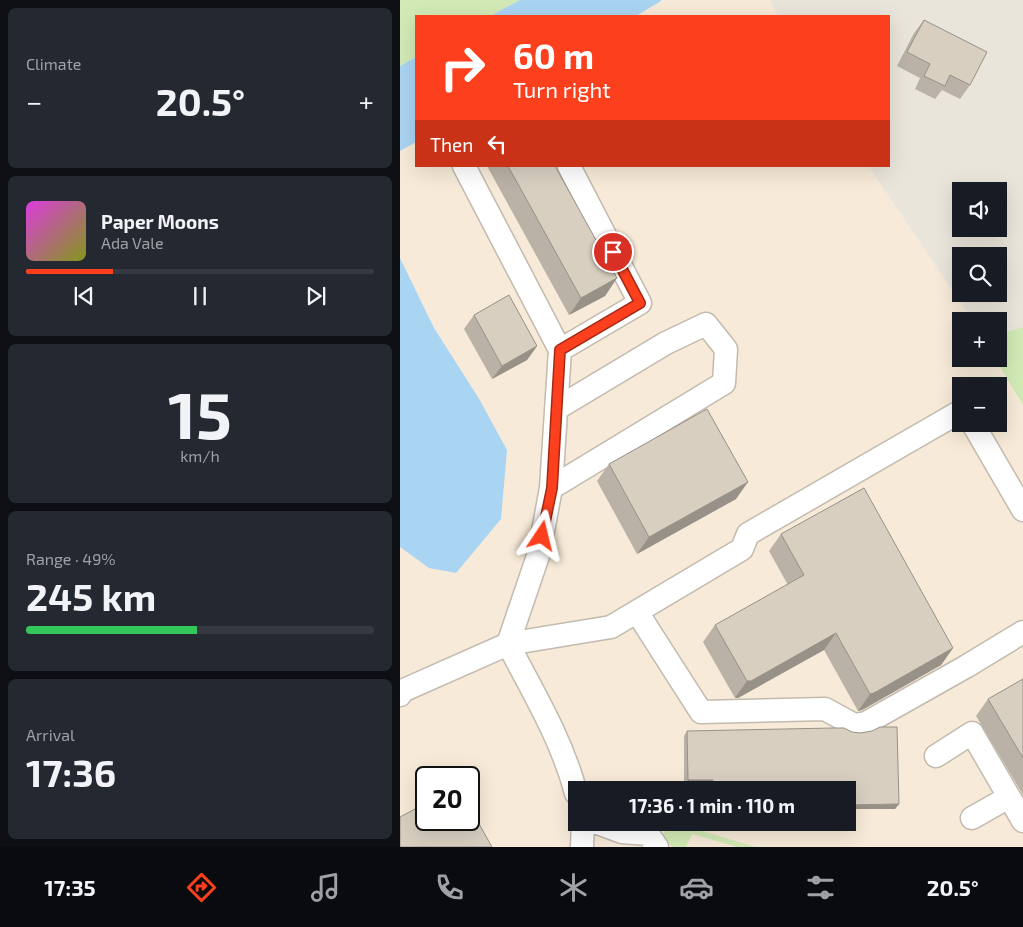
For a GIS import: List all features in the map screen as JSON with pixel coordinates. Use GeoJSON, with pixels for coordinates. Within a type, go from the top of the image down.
{"type":"FeatureCollection","features":[{"type":"Feature","properties":{"kind":"street"},"geometry":{"type":"LineString","coordinates":[[465,167],[560,350],[552,488],[540,553],[508,644],[551,727],[570,769],[573,781]]}},
{"type":"Feature","properties":{"kind":"street"},"geometry":{"type":"LineString","coordinates":[[560,350],[640,303],[570,167]]}},
{"type":"Feature","properties":{"kind":"street"},"geometry":{"type":"LineString","coordinates":[[552,488],[724,383],[726,349],[706,324],[666,343],[556,409]]}},
{"type":"Feature","properties":{"kind":"street"},"geometry":{"type":"LineString","coordinates":[[401,692],[508,644],[611,627],[742,549],[748,534],[952,417]]}},
{"type":"Feature","properties":{"kind":"street"},"geometry":{"type":"LineString","coordinates":[[978,432],[1023,510]]}},
{"type":"Feature","properties":{"kind":"street"},"geometry":{"type":"LineString","coordinates":[[637,612],[701,712],[825,709],[854,725],[866,723],[1023,632]]}},
{"type":"Feature","properties":{"kind":"street"},"geometry":{"type":"LineString","coordinates":[[936,756],[972,733],[1023,821]]}},
{"type":"Feature","properties":{"kind":"street"},"geometry":{"type":"LineString","coordinates":[[972,818],[1009,797]]}},
{"type":"Feature","properties":{"kind":"street"},"geometry":{"type":"LineString","coordinates":[[582,847],[583,831]]}},
{"type":"Feature","properties":{"kind":"street"},"geometry":{"type":"LineString","coordinates":[[619,831],[648,834],[658,847]]}},
{"type":"Feature","properties":{"kind":"shaded area"},"geometry":{"type":"Polygon","coordinates":[[[663,0],[769,0],[777,15],[638,15],[663,0]]]}},
{"type":"Feature","properties":{"kind":"shaded area"},"geometry":{"type":"Polygon","coordinates":[[[769,0],[1023,0],[1023,327],[1007,332],[1007,312],[967,312],[960,302],[1007,302],[1007,247],[952,247],[952,290],[869,167],[890,167],[890,15],[777,15],[769,0]]]}},
{"type":"Feature","properties":{"kind":"shaded area"},"geometry":{"type":"Polygon","coordinates":[[[415,143],[415,167],[869,167],[952,290],[952,302],[960,302],[967,312],[952,312],[952,367],[1000,367],[1006,377],[952,377],[952,432],[1007,432],[1007,379],[1023,405],[1023,847],[593,847],[593,831],[856,831],[856,781],[584,781],[579,764],[560,722],[512,629],[493,638],[541,731],[559,772],[568,804],[568,831],[572,831],[571,847],[400,847],[400,547],[429,568],[434,328],[400,258],[400,151],[415,143]]]}},
{"type":"Feature","properties":{"kind":"green space"},"geometry":{"type":"Polygon","coordinates":[[[400,0],[520,0],[492,15],[415,15],[415,58],[400,66],[400,0]]]}},
{"type":"Feature","properties":{"kind":"green space"},"geometry":{"type":"Polygon","coordinates":[[[1023,327],[1023,405],[1000,367],[1007,367],[1007,332],[1023,327]]]}},
{"type":"Feature","properties":{"kind":"green space"},"geometry":{"type":"Polygon","coordinates":[[[665,831],[702,831],[756,847],[737,847],[692,834],[686,847],[674,847],[663,841],[662,836],[665,831]]]}},
{"type":"Feature","properties":{"kind":"water"},"geometry":{"type":"Polygon","coordinates":[[[520,0],[661,0],[638,15],[492,15],[520,0]]]}},
{"type":"Feature","properties":{"kind":"water"},"geometry":{"type":"Polygon","coordinates":[[[415,58],[415,143],[400,151],[400,66],[415,58]]]}},
{"type":"Feature","properties":{"kind":"water"},"geometry":{"type":"Polygon","coordinates":[[[400,258],[434,328],[478,397],[507,450],[501,519],[456,573],[429,568],[400,547],[400,258]]]}},
{"type":"Feature","properties":{"kind":"building"},"geometry":{"type":"Polygon","coordinates":[[[924,20],[987,52],[970,85],[950,75],[945,86],[924,76],[930,64],[907,52],[924,20]]]}},
{"type":"Feature","properties":{"kind":"building"},"geometry":{"type":"Polygon","coordinates":[[[509,167],[556,167],[617,278],[581,298],[509,167]]]}},
{"type":"Feature","properties":{"kind":"building"},"geometry":{"type":"Polygon","coordinates":[[[509,295],[537,346],[502,366],[474,315],[509,295]]]}},
{"type":"Feature","properties":{"kind":"building"},"geometry":{"type":"Polygon","coordinates":[[[707,409],[748,482],[649,537],[609,464],[707,409]]]}},
{"type":"Feature","properties":{"kind":"building"},"geometry":{"type":"Polygon","coordinates":[[[864,488],[953,648],[870,694],[836,633],[751,681],[747,681],[715,625],[804,575],[781,534],[864,488]]]}},
{"type":"Feature","properties":{"kind":"building"},"geometry":{"type":"Polygon","coordinates":[[[1023,679],[1023,758],[988,699],[1023,679]]]}},
{"type":"Feature","properties":{"kind":"building"},"geometry":{"type":"Polygon","coordinates":[[[880,727],[897,727],[899,804],[856,805],[856,781],[688,780],[687,731],[844,728],[860,733],[872,731],[880,727]]]}},
{"type":"Feature","properties":{"kind":"building"},"geometry":{"type":"Polygon","coordinates":[[[415,809],[415,831],[480,831],[480,826],[492,847],[400,847],[400,817],[415,809]]]}},
{"type":"Feature","properties":{"kind":"route"},"geometry":{"type":"LineString","coordinates":[[542,536],[552,488],[560,350],[640,303],[613,252]]}}]}
